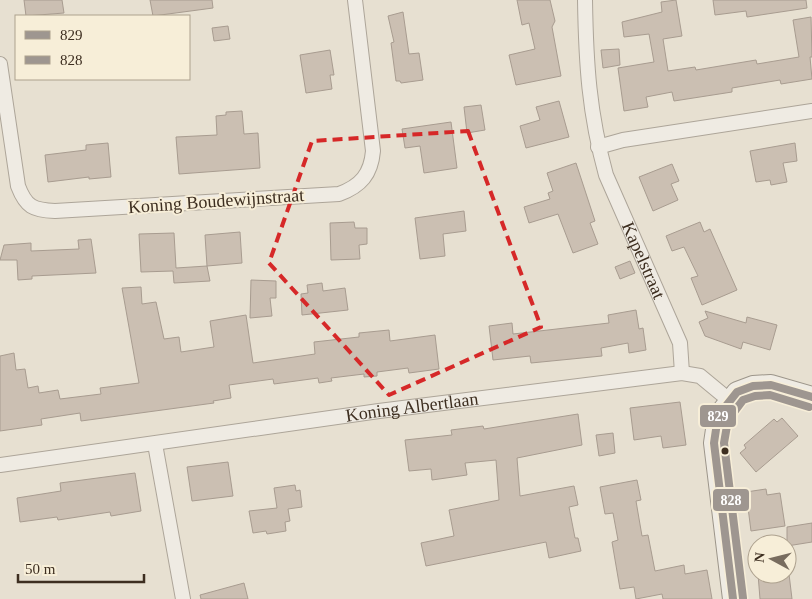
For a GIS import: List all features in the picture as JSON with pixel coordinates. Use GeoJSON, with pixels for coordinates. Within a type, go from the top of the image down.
{"type":"FeatureCollection","features":[{"type":"Feature","properties":{"kind":"main road"},"geometry":{"type":"LineString","coordinates":[[733,599],[714,443],[718,416],[729,400],[741,390],[763,385],[776,386],[812,397]]}},
{"type":"Feature","properties":{"kind":"street","name":"Koning Boudewijnstraat"},"geometry":{"type":"LineString","coordinates":[[0,64],[18,186],[24,201],[34,208],[55,211],[340,194],[351,190],[367,175],[372,158],[354,0]]}},
{"type":"Feature","properties":{"kind":"street","name":"Kapelstraat"},"geometry":{"type":"LineString","coordinates":[[585,0],[586,74],[598,147],[606,175],[680,343],[682,373]]}},
{"type":"Feature","properties":{"kind":"street"},"geometry":{"type":"LineString","coordinates":[[598,147],[623,140],[812,111]]}},
{"type":"Feature","properties":{"kind":"street","name":"Koning Albertlaan"},"geometry":{"type":"LineString","coordinates":[[0,465],[379,411],[682,373],[700,376],[729,400]]}},
{"type":"Feature","properties":{"kind":"street"},"geometry":{"type":"LineString","coordinates":[[155,444],[184,599]]}},
{"type":"Feature","properties":{"kind":"highlighted area"},"geometry":{"type":"Polygon","coordinates":[[[468,131],[541,327],[389,395],[269,263],[312,141],[468,131]]]}},
{"type":"Feature","properties":{"kind":"building"},"geometry":{"type":"Polygon","coordinates":[[[24,0],[62,0],[64,13],[26,15],[24,0]]]}},
{"type":"Feature","properties":{"kind":"building"},"geometry":{"type":"Polygon","coordinates":[[[150,0],[212,0],[213,8],[153,15],[150,0]]]}},
{"type":"Feature","properties":{"kind":"building"},"geometry":{"type":"Polygon","coordinates":[[[517,0],[550,0],[555,21],[552,27],[561,76],[516,85],[509,55],[535,49],[529,23],[522,25],[517,0]]]}},
{"type":"Feature","properties":{"kind":"building"},"geometry":{"type":"Polygon","coordinates":[[[676,0],[682,36],[663,39],[668,71],[695,67],[696,70],[756,60],[757,64],[799,57],[793,20],[811,17],[812,57],[810,57],[812,79],[781,84],[780,80],[732,88],[732,92],[674,101],[672,92],[646,97],[648,107],[624,111],[618,68],[654,62],[649,34],[624,37],[622,22],[662,12],[661,2],[676,0]]]}},
{"type":"Feature","properties":{"kind":"building"},"geometry":{"type":"Polygon","coordinates":[[[713,0],[806,0],[807,8],[747,17],[746,11],[715,15],[713,0]]]}},
{"type":"Feature","properties":{"kind":"building"},"geometry":{"type":"Polygon","coordinates":[[[403,12],[409,54],[419,53],[423,80],[401,83],[396,81],[391,43],[394,42],[388,16],[403,12]]]}},
{"type":"Feature","properties":{"kind":"building"},"geometry":{"type":"Polygon","coordinates":[[[228,26],[230,39],[214,41],[212,28],[228,26]]]}},
{"type":"Feature","properties":{"kind":"building"},"geometry":{"type":"Polygon","coordinates":[[[619,49],[620,65],[603,68],[601,50],[619,49]]]}},
{"type":"Feature","properties":{"kind":"building"},"geometry":{"type":"Polygon","coordinates":[[[330,50],[334,75],[330,75],[332,89],[306,93],[300,55],[330,50]]]}},
{"type":"Feature","properties":{"kind":"building"},"geometry":{"type":"Polygon","coordinates":[[[559,101],[569,137],[526,148],[520,126],[540,120],[536,107],[559,101]]]}},
{"type":"Feature","properties":{"kind":"building"},"geometry":{"type":"Polygon","coordinates":[[[481,105],[485,130],[467,133],[464,107],[481,105]]]}},
{"type":"Feature","properties":{"kind":"building"},"geometry":{"type":"Polygon","coordinates":[[[242,111],[244,134],[258,133],[260,168],[179,174],[176,137],[217,135],[216,116],[226,115],[226,112],[242,111]]]}},
{"type":"Feature","properties":{"kind":"building"},"geometry":{"type":"Polygon","coordinates":[[[451,122],[457,168],[424,173],[420,146],[405,148],[402,129],[451,122]]]}},
{"type":"Feature","properties":{"kind":"building"},"geometry":{"type":"Polygon","coordinates":[[[108,143],[111,177],[89,179],[89,177],[48,182],[45,155],[86,150],[86,145],[108,143]]]}},
{"type":"Feature","properties":{"kind":"building"},"geometry":{"type":"Polygon","coordinates":[[[795,143],[797,161],[783,163],[787,182],[771,185],[770,180],[756,182],[750,151],[795,143]]]}},
{"type":"Feature","properties":{"kind":"building"},"geometry":{"type":"Polygon","coordinates":[[[576,163],[595,221],[590,223],[598,244],[573,253],[558,214],[529,223],[524,207],[550,199],[548,193],[553,191],[547,173],[576,163]]]}},
{"type":"Feature","properties":{"kind":"building"},"geometry":{"type":"Polygon","coordinates":[[[672,164],[679,181],[671,184],[678,200],[653,211],[639,177],[672,164]]]}},
{"type":"Feature","properties":{"kind":"building"},"geometry":{"type":"Polygon","coordinates":[[[464,211],[466,231],[443,234],[445,256],[420,259],[415,218],[464,211]]]}},
{"type":"Feature","properties":{"kind":"building"},"geometry":{"type":"Polygon","coordinates":[[[354,222],[355,228],[367,228],[367,244],[359,245],[360,259],[331,260],[330,223],[354,222]]]}},
{"type":"Feature","properties":{"kind":"building"},"geometry":{"type":"Polygon","coordinates":[[[700,222],[704,232],[710,229],[737,290],[702,305],[691,278],[698,276],[684,247],[672,251],[666,236],[700,222]]]}},
{"type":"Feature","properties":{"kind":"building"},"geometry":{"type":"Polygon","coordinates":[[[240,232],[242,263],[207,266],[205,235],[240,232]]]}},
{"type":"Feature","properties":{"kind":"building"},"geometry":{"type":"Polygon","coordinates":[[[174,233],[176,268],[207,266],[210,281],[174,283],[173,271],[141,272],[139,234],[174,233]]]}},
{"type":"Feature","properties":{"kind":"building"},"geometry":{"type":"Polygon","coordinates":[[[91,239],[96,273],[32,276],[32,279],[18,280],[17,260],[0,260],[4,245],[31,243],[31,251],[79,249],[78,240],[91,239]]]}},
{"type":"Feature","properties":{"kind":"building"},"geometry":{"type":"Polygon","coordinates":[[[630,261],[635,273],[620,279],[615,267],[630,261]]]}},
{"type":"Feature","properties":{"kind":"building"},"geometry":{"type":"Polygon","coordinates":[[[251,280],[276,281],[276,298],[270,298],[272,316],[250,318],[251,280]]]}},
{"type":"Feature","properties":{"kind":"building"},"geometry":{"type":"Polygon","coordinates":[[[322,283],[323,291],[345,288],[348,310],[302,315],[301,294],[308,293],[307,285],[322,283]]]}},
{"type":"Feature","properties":{"kind":"building"},"geometry":{"type":"Polygon","coordinates":[[[141,287],[142,304],[156,302],[164,339],[179,337],[181,352],[214,347],[210,321],[246,315],[253,363],[315,354],[314,342],[359,337],[359,333],[389,330],[390,341],[435,335],[439,369],[409,373],[408,368],[377,372],[377,376],[364,377],[364,374],[331,378],[332,381],[319,383],[318,378],[274,384],[273,379],[229,385],[231,398],[213,401],[214,403],[81,421],[80,413],[41,419],[42,425],[0,431],[0,356],[14,353],[16,370],[25,369],[28,388],[38,386],[39,393],[58,390],[60,399],[101,394],[100,388],[139,383],[122,288],[141,287]]]}},
{"type":"Feature","properties":{"kind":"building"},"geometry":{"type":"Polygon","coordinates":[[[636,310],[639,329],[643,328],[646,350],[629,353],[628,343],[601,348],[602,356],[531,363],[530,356],[493,360],[489,326],[512,323],[513,334],[609,323],[608,315],[636,310]]]}},
{"type":"Feature","properties":{"kind":"building"},"geometry":{"type":"Polygon","coordinates":[[[705,311],[746,323],[747,317],[777,325],[770,350],[743,342],[741,349],[705,336],[699,322],[708,318],[705,311]]]}},
{"type":"Feature","properties":{"kind":"building"},"geometry":{"type":"Polygon","coordinates":[[[680,402],[686,445],[663,448],[661,436],[634,440],[630,408],[680,402]]]}},
{"type":"Feature","properties":{"kind":"building"},"geometry":{"type":"Polygon","coordinates":[[[578,414],[582,445],[517,458],[520,496],[574,486],[578,505],[569,507],[575,538],[578,538],[581,551],[549,558],[546,542],[426,566],[421,543],[454,536],[449,510],[499,500],[496,460],[465,463],[467,475],[432,480],[431,469],[409,471],[405,440],[452,435],[451,430],[483,426],[484,429],[578,414]]]}},
{"type":"Feature","properties":{"kind":"building"},"geometry":{"type":"Polygon","coordinates":[[[782,418],[798,436],[756,472],[740,453],[746,448],[744,445],[774,419],[777,422],[782,418]]]}},
{"type":"Feature","properties":{"kind":"building"},"geometry":{"type":"Polygon","coordinates":[[[613,433],[615,453],[599,456],[596,435],[613,433]]]}},
{"type":"Feature","properties":{"kind":"building"},"geometry":{"type":"Polygon","coordinates":[[[228,462],[233,496],[192,501],[187,467],[228,462]]]}},
{"type":"Feature","properties":{"kind":"building"},"geometry":{"type":"Polygon","coordinates":[[[135,473],[141,511],[111,516],[110,512],[58,520],[57,517],[20,522],[17,498],[61,491],[60,483],[135,473]]]}},
{"type":"Feature","properties":{"kind":"building"},"geometry":{"type":"Polygon","coordinates":[[[637,480],[641,500],[636,501],[642,536],[648,535],[655,571],[684,565],[685,574],[707,570],[712,599],[663,599],[662,594],[636,599],[634,587],[620,589],[612,542],[618,540],[613,513],[605,514],[600,487],[637,480]]]}},
{"type":"Feature","properties":{"kind":"building"},"geometry":{"type":"Polygon","coordinates":[[[295,485],[296,491],[300,490],[302,507],[288,509],[290,521],[285,522],[286,531],[267,534],[266,531],[253,533],[249,511],[277,508],[274,488],[295,485]]]}},
{"type":"Feature","properties":{"kind":"building"},"geometry":{"type":"Polygon","coordinates":[[[766,489],[767,495],[780,493],[785,526],[751,531],[746,492],[766,489]]]}},
{"type":"Feature","properties":{"kind":"building"},"geometry":{"type":"Polygon","coordinates":[[[812,523],[812,542],[797,544],[797,534],[787,534],[787,527],[812,523]]]}},
{"type":"Feature","properties":{"kind":"building"},"geometry":{"type":"Polygon","coordinates":[[[244,583],[248,599],[201,599],[200,595],[244,583]]]}},
{"type":"Feature","properties":{"kind":"building"},"geometry":{"type":"Polygon","coordinates":[[[759,584],[790,584],[792,599],[760,599],[759,584]]]}},
{"type":"Feature","properties":{"kind":"transit line","name":"829"},"geometry":{"type":"LineString","coordinates":[[733,599],[714,443],[718,416],[737,392],[753,386],[771,385],[812,397]]}},
{"type":"Feature","properties":{"kind":"transit line","name":"828"},"geometry":{"type":"LineString","coordinates":[[743,598],[724,443],[728,420],[743,400],[755,396],[770,395],[809,407]]}}]}
